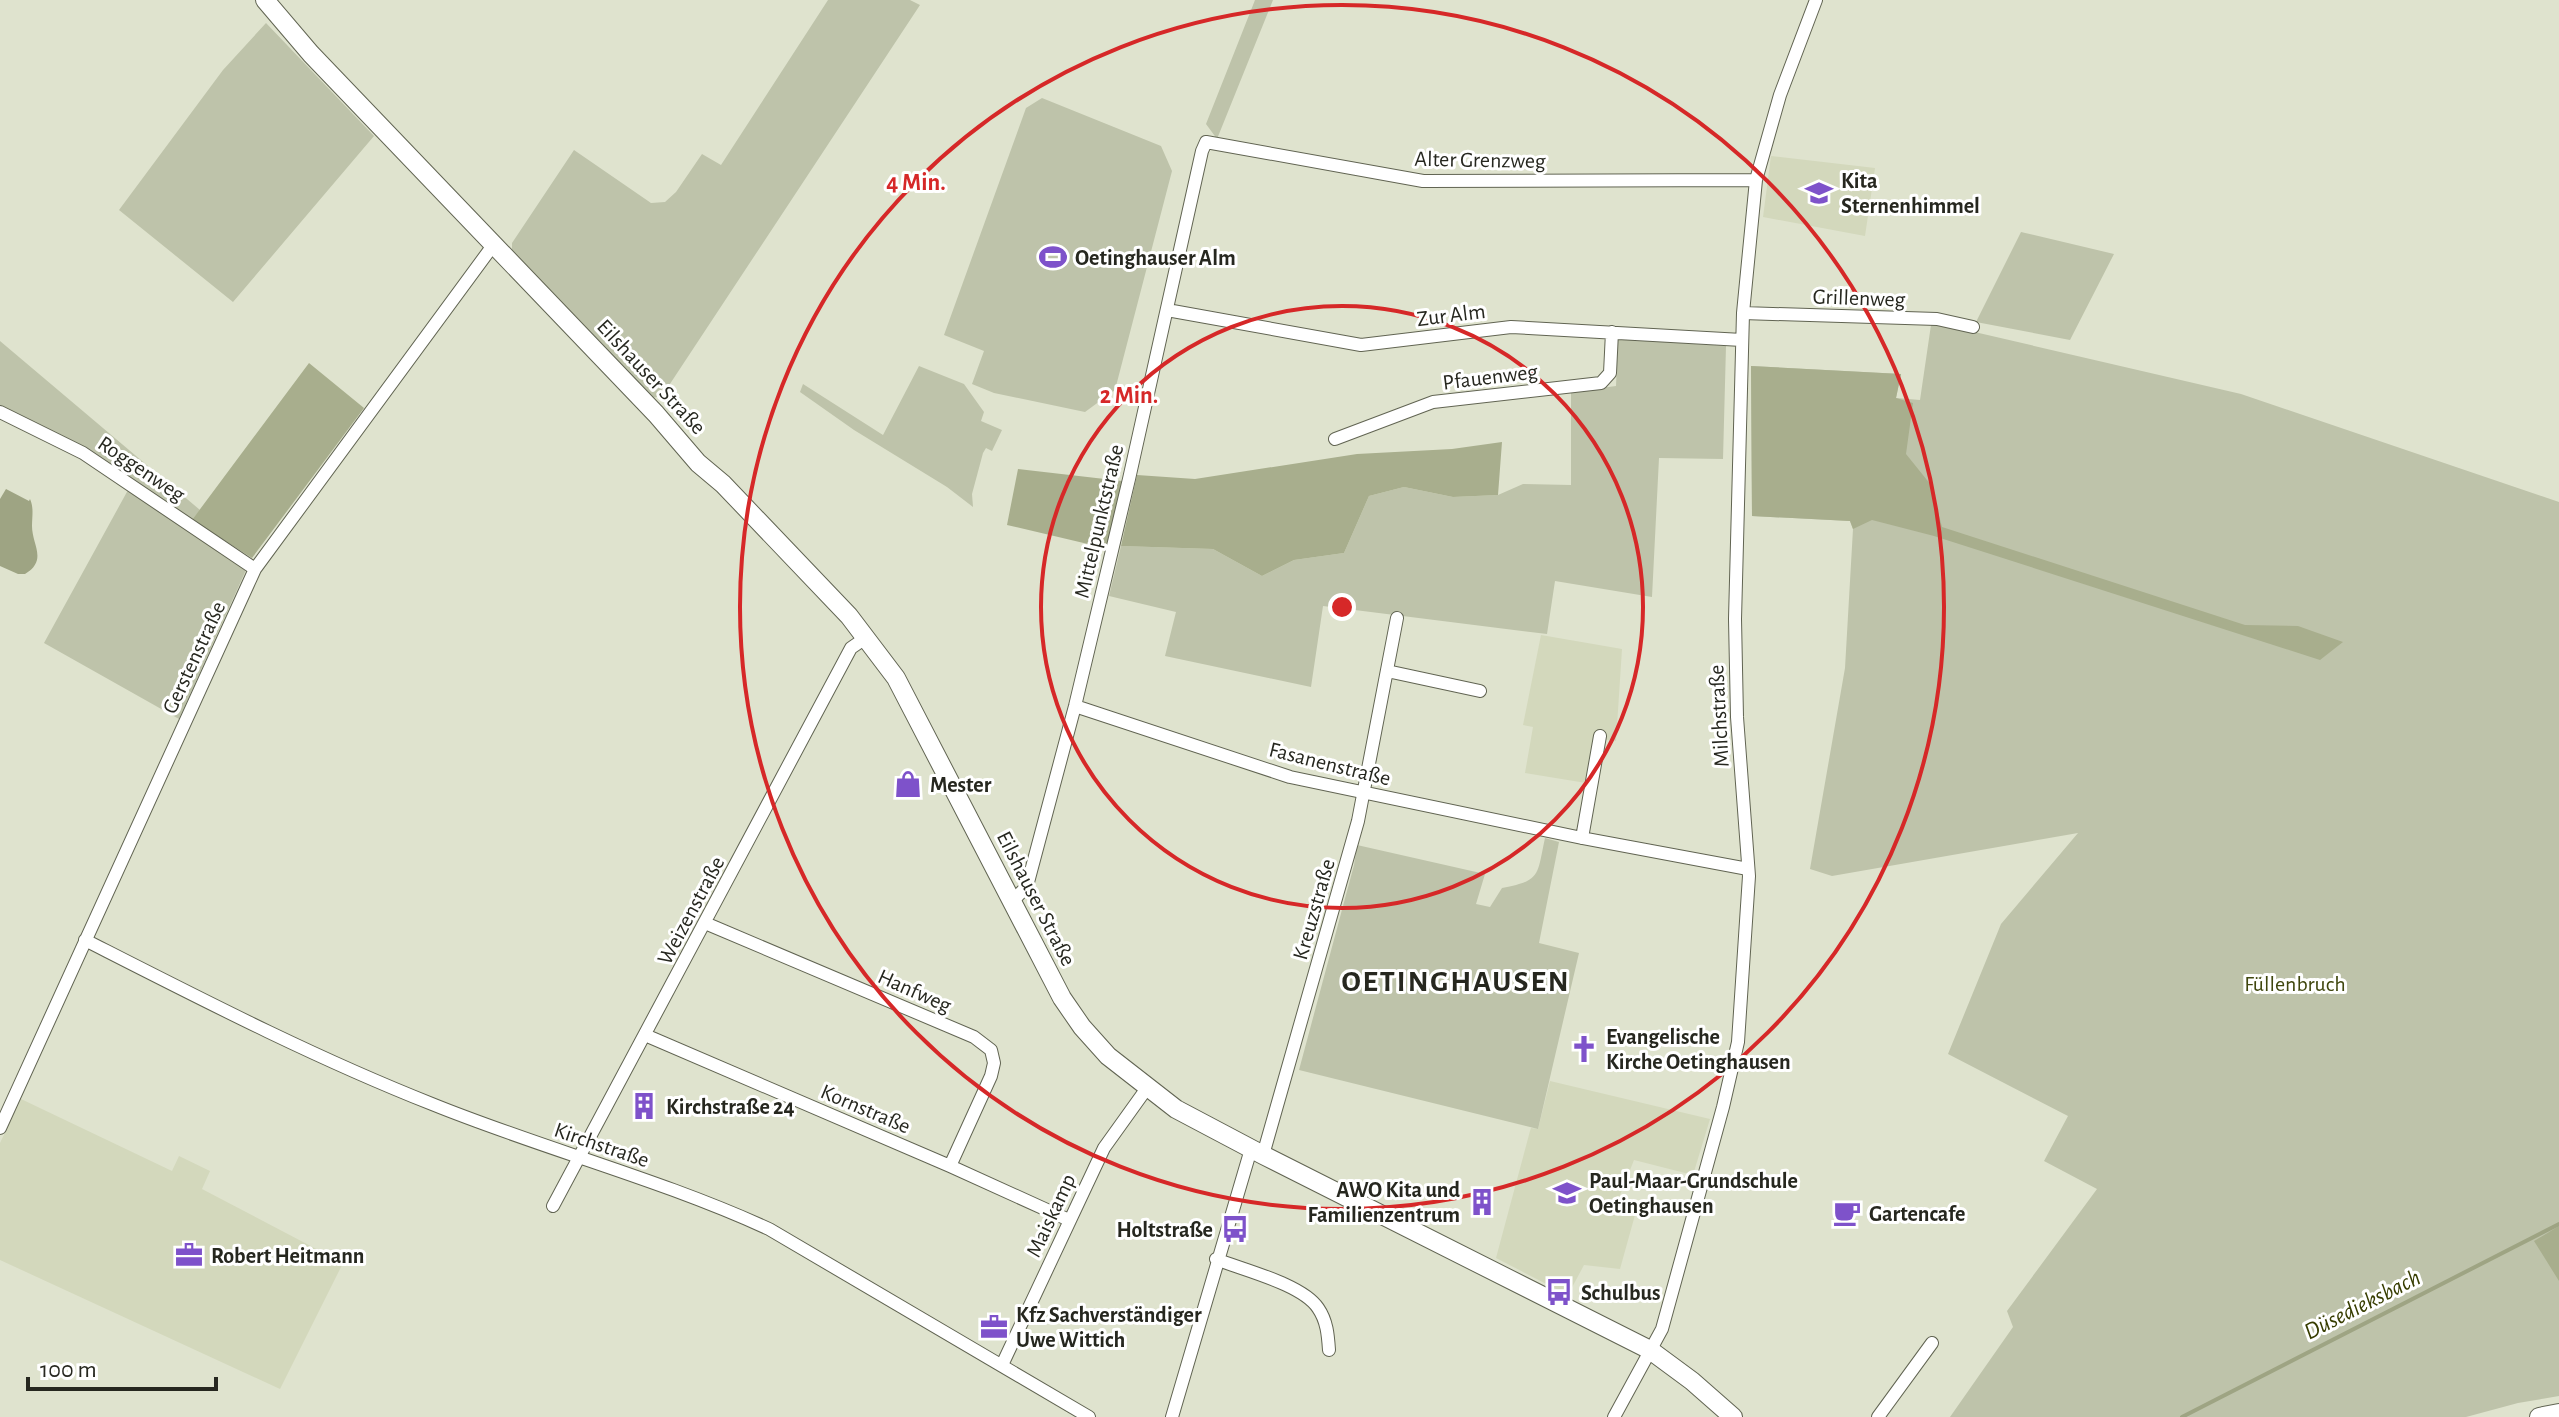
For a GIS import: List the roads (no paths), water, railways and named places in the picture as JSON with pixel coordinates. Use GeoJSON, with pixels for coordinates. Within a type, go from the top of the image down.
{"type":"FeatureCollection","features":[{"type":"Feature","properties":{"kind":"street","name":"Eilshauser Straße"},"geometry":{"type":"LineString","coordinates":[[265,0],[311,54],[867,637],[896,678],[1045,968],[1082,1027],[1108,1056],[1176,1109],[1650,1350],[1733,1417]]}},
{"type":"Feature","properties":{"kind":"street","name":"Milchstraße"},"geometry":{"type":"LineString","coordinates":[[1614,1417],[1662,1329],[1738,1042],[1748,869],[1737,717],[1735,619],[1743,313],[1756,180],[1780,95],[1816,0]]}},
{"type":"Feature","properties":{"kind":"street","name":"Alter Grenzweg"},"geometry":{"type":"LineString","coordinates":[[1206,142],[1423,181],[1756,180]]}},
{"type":"Feature","properties":{"kind":"street","name":"Mittelpunktstraße"},"geometry":{"type":"LineString","coordinates":[[1012,902],[1027,886],[1075,706],[1206,142]]}},
{"type":"Feature","properties":{"kind":"street","name":"Gerstenstraße"},"geometry":{"type":"LineString","coordinates":[[0,1128],[255,569],[494,244]]}},
{"type":"Feature","properties":{"kind":"street","name":"Zur Alm"},"geometry":{"type":"LineString","coordinates":[[1167,310],[1361,345],[1511,327],[1742,340]]}},
{"type":"Feature","properties":{"kind":"street","name":"Grillenweg"},"geometry":{"type":"LineString","coordinates":[[1743,313],[1937,319],[1973,327]]}},
{"type":"Feature","properties":{"kind":"street","name":"Pfauenweg"},"geometry":{"type":"LineString","coordinates":[[1335,439],[1433,402],[1601,383],[1610,373],[1612,332]]}},
{"type":"Feature","properties":{"kind":"street","name":"Roggenweg"},"geometry":{"type":"LineString","coordinates":[[0,412],[83,453],[255,569]]}},
{"type":"Feature","properties":{"kind":"street","name":"Kreuzstraße"},"geometry":{"type":"LineString","coordinates":[[1257,1152],[1317,968],[1364,793],[1397,618]]}},
{"type":"Feature","properties":{"kind":"street","name":"Weizenstraße"},"geometry":{"type":"LineString","coordinates":[[553,1206],[851,648],[867,637]]}},
{"type":"Feature","properties":{"kind":"street"},"geometry":{"type":"LineString","coordinates":[[1387,671],[1480,691]]}},
{"type":"Feature","properties":{"kind":"street","name":"Fasanenstraße"},"geometry":{"type":"LineString","coordinates":[[1075,706],[1290,777],[1748,869]]}},
{"type":"Feature","properties":{"kind":"street"},"geometry":{"type":"LineString","coordinates":[[1582,838],[1600,736]]}},
{"type":"Feature","properties":{"kind":"street","name":"Hanfweg"},"geometry":{"type":"LineString","coordinates":[[705,923],[974,1037],[991,1050],[994,1063],[991,1076],[950,1166]]}},
{"type":"Feature","properties":{"kind":"street","name":"Kirchstraße"},"geometry":{"type":"LineString","coordinates":[[85,940],[346,1069],[434,1105],[716,1205],[769,1229],[1089,1417]]}},
{"type":"Feature","properties":{"kind":"street","name":"Kornstraße"},"geometry":{"type":"LineString","coordinates":[[645,1035],[1069,1220]]}},
{"type":"Feature","properties":{"kind":"street","name":"Maiskamp"},"geometry":{"type":"LineString","coordinates":[[1002,1365],[1104,1148],[1147,1088]]}},
{"type":"Feature","properties":{"kind":"street"},"geometry":{"type":"LineString","coordinates":[[1172,1417],[1216,1259],[1257,1152]]}},
{"type":"Feature","properties":{"kind":"street"},"geometry":{"type":"LineString","coordinates":[[1216,1259],[1279,1283],[1311,1300],[1324,1319],[1329,1350]]}},
{"type":"Feature","properties":{"kind":"street"},"geometry":{"type":"LineString","coordinates":[[1878,1417],[1932,1343]]}},
{"type":"Feature","properties":{"kind":"street"},"geometry":{"type":"LineString","coordinates":[[2539,1417],[2559,1413]]}},
{"type":"Feature","properties":{"kind":"waterway","name":"Düsedieksbach"},"geometry":{"type":"LineString","coordinates":[[2182,1417],[2559,1224]]}},
{"type":"Feature","properties":{"kind":"place","name":"Kita Sternenhimmel"},"geometry":{"type":"Point","coordinates":[1819,193]}},
{"type":"Feature","properties":{"kind":"place","name":"Oetinghauser Alm"},"geometry":{"type":"Point","coordinates":[1053,257]}},
{"type":"Feature","properties":{"kind":"place","name":"Mester"},"geometry":{"type":"Point","coordinates":[908,784]}},
{"type":"Feature","properties":{"kind":"place","name":"Evangelische Kirche Oetinghausen"},"geometry":{"type":"Point","coordinates":[1584,1049]}},
{"type":"Feature","properties":{"kind":"place","name":"Kirchstraße 24"},"geometry":{"type":"Point","coordinates":[644,1106]}},
{"type":"Feature","properties":{"kind":"place","name":"Paul-Maar-Grundschule Oetinghausen"},"geometry":{"type":"Point","coordinates":[1567,1193]}},
{"type":"Feature","properties":{"kind":"place","name":"AWO Kita und Familienzentrum"},"geometry":{"type":"Point","coordinates":[1482,1202]}},
{"type":"Feature","properties":{"kind":"place","name":"Gartencafe"},"geometry":{"type":"Point","coordinates":[1847,1213]}},
{"type":"Feature","properties":{"kind":"place","name":"Holtstraße"},"geometry":{"type":"Point","coordinates":[1235,1229]}},
{"type":"Feature","properties":{"kind":"place","name":"Robert Heitmann"},"geometry":{"type":"Point","coordinates":[189,1255]}},
{"type":"Feature","properties":{"kind":"place","name":"Schulbus"},"geometry":{"type":"Point","coordinates":[1559,1292]}},
{"type":"Feature","properties":{"kind":"place","name":"Kfz Sachverständiger Uwe Wittich"},"geometry":{"type":"Point","coordinates":[994,1327]}},
{"type":"Feature","properties":{"kind":"district","name":"OETINGHAUSEN"},"geometry":{"type":"Point","coordinates":[1456,981]}},
{"type":"Feature","properties":{"kind":"park label","name":"Füllenbruch"},"geometry":{"type":"Point","coordinates":[2295,983]}}]}
